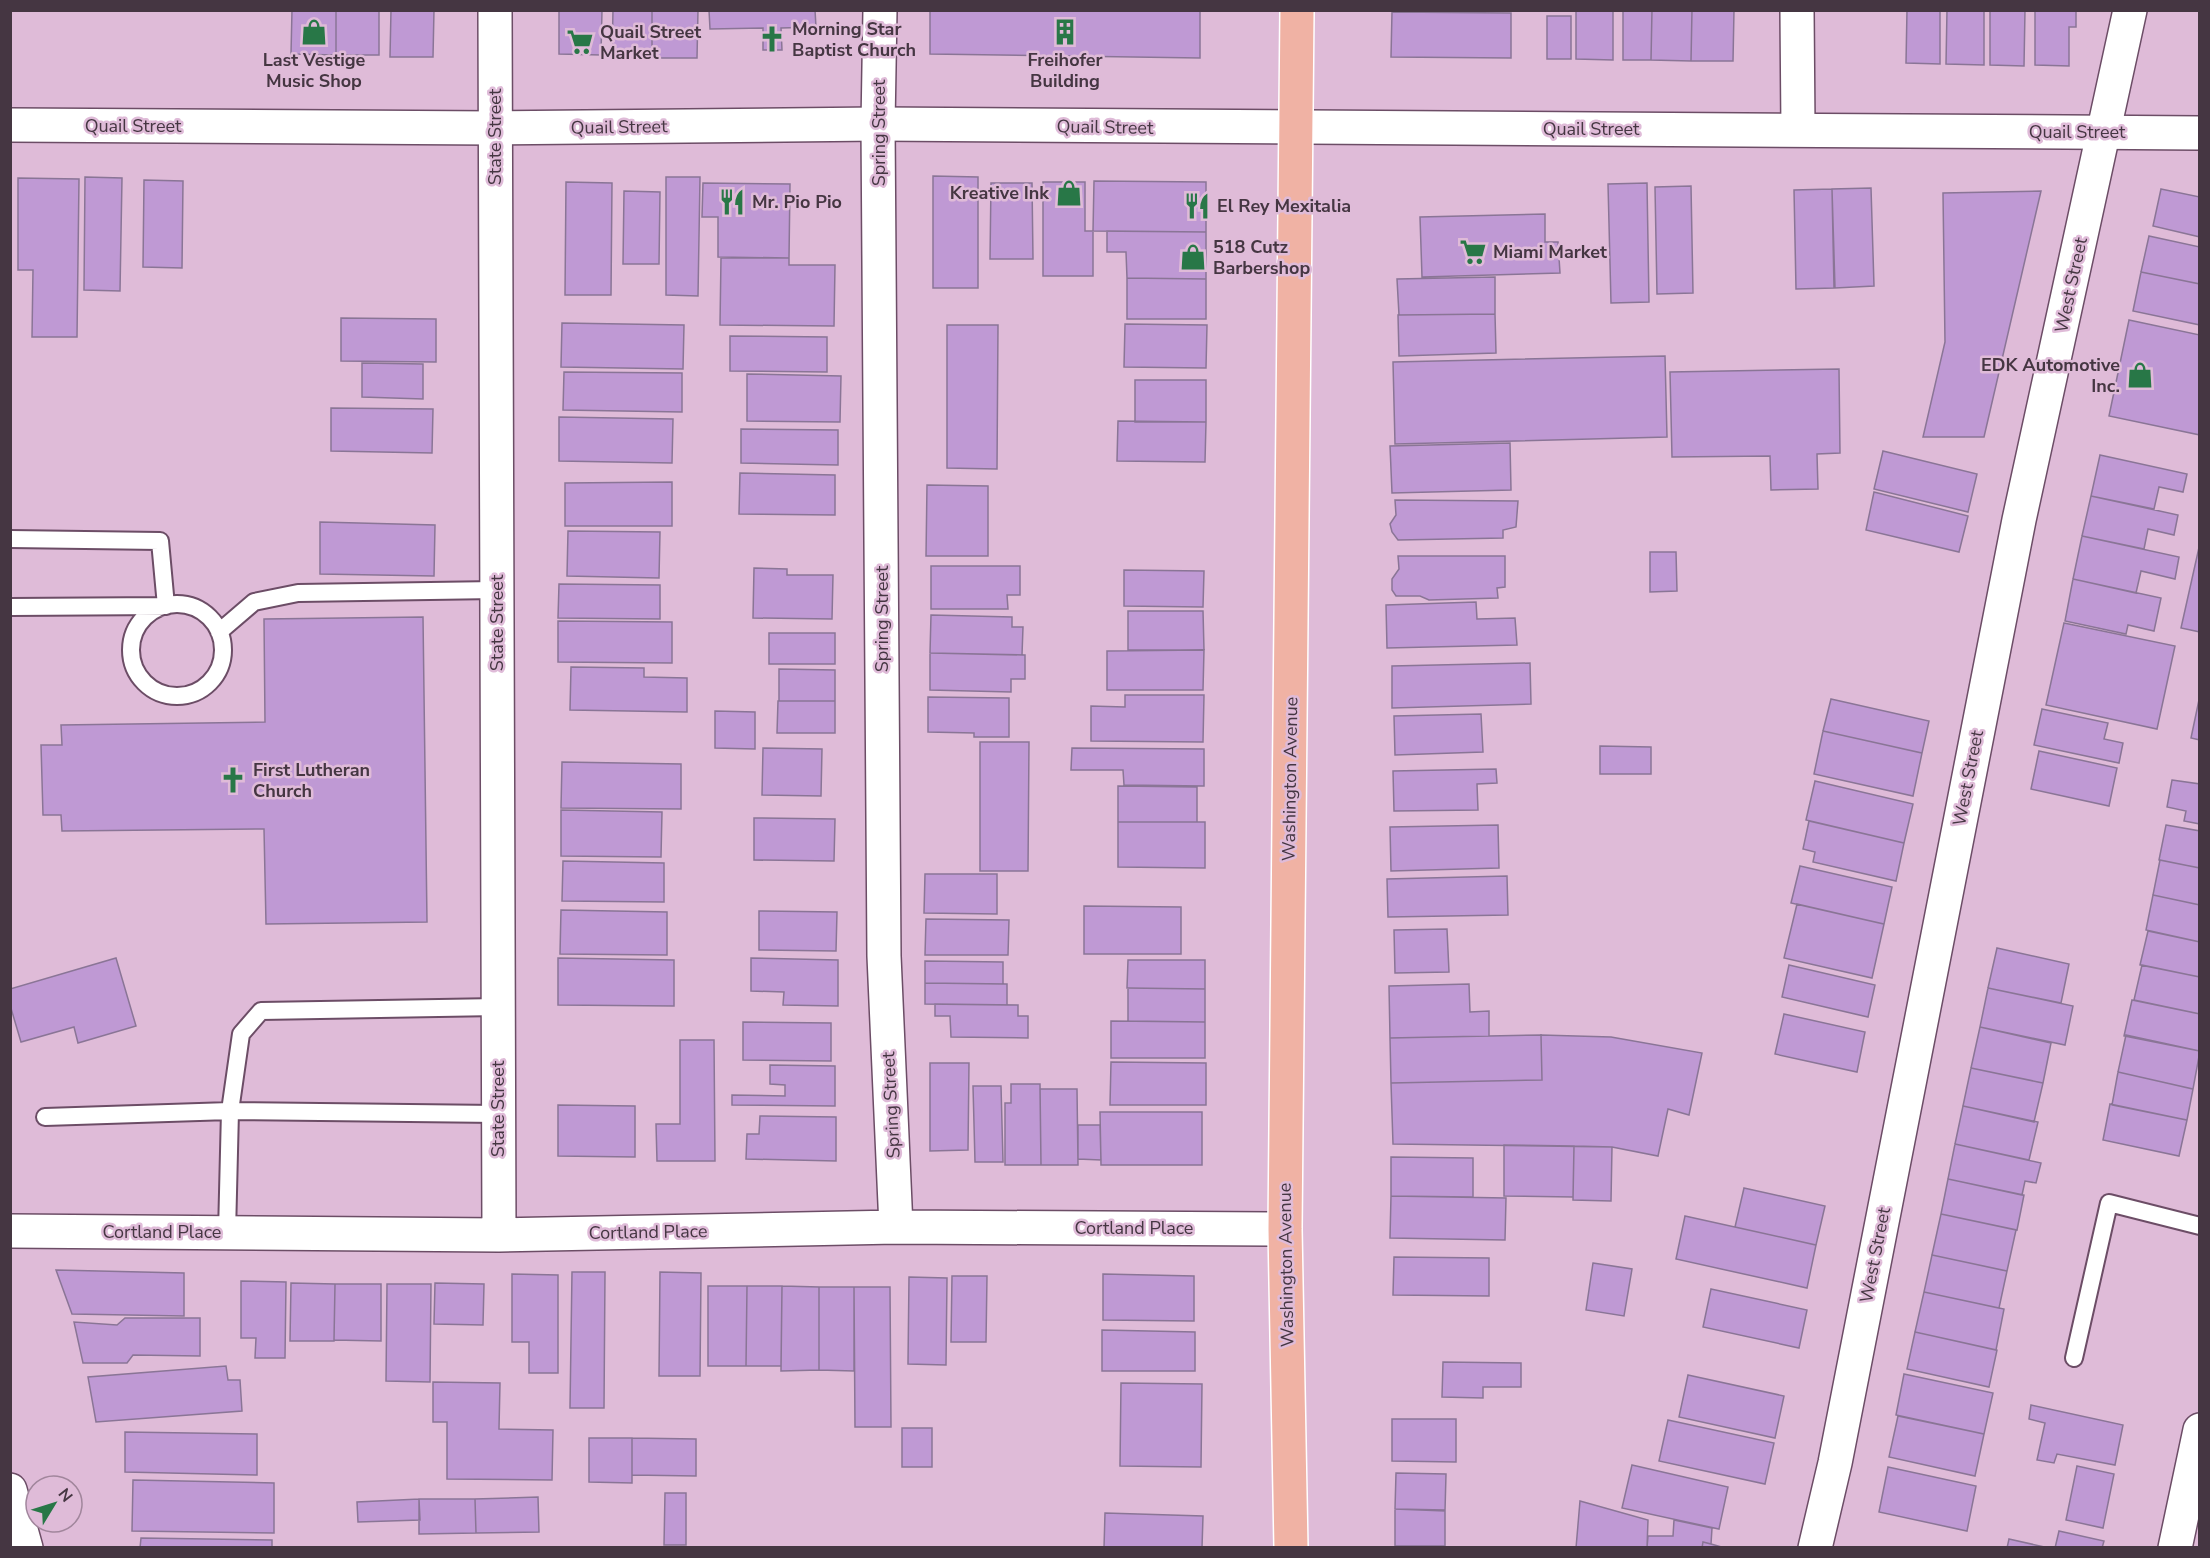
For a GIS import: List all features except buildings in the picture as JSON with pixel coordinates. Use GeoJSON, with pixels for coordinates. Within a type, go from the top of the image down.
{"type":"FeatureCollection","features":[{"type":"Feature","properties":{"kind":"main road","name":"Washington Avenue"},"geometry":{"type":"LineString","coordinates":[[1291,1548],[1285,1229],[1297,10]]}},
{"type":"Feature","properties":{"kind":"street","name":"State Street"},"geometry":{"type":"LineString","coordinates":[[495,10],[499,1235]]}},
{"type":"Feature","properties":{"kind":"street","name":"Spring Street"},"geometry":{"type":"LineString","coordinates":[[880,10],[878,124],[884,956],[896,1227]]}},
{"type":"Feature","properties":{"kind":"street"},"geometry":{"type":"LineString","coordinates":[[1797,10],[1798,129]]}},
{"type":"Feature","properties":{"kind":"street","name":"West Street"},"geometry":{"type":"LineString","coordinates":[[1815,1548],[1834,1463],[2019,520],[2130,10]]}},
{"type":"Feature","properties":{"kind":"street","name":"Quail Street"},"geometry":{"type":"LineString","coordinates":[[10,124],[495,128],[878,124],[1297,129],[1798,129],[2199,133]]}},
{"type":"Feature","properties":{"kind":"street","name":"Cortland Place"},"geometry":{"type":"LineString","coordinates":[[10,1231],[499,1235],[896,1227],[1285,1229]]}},
{"type":"Feature","properties":{"kind":"street"},"geometry":{"type":"LineString","coordinates":[[2175,1548],[2199,1430]]}},
{"type":"Feature","properties":{"kind":"street"},"geometry":{"type":"LineString","coordinates":[[10,1490],[26,1548]]}},
{"type":"Feature","properties":{"kind":"lane"},"geometry":{"type":"LineString","coordinates":[[10,539],[160,541],[166,606]]}},
{"type":"Feature","properties":{"kind":"lane"},"geometry":{"type":"LineString","coordinates":[[219,632],[254,602],[298,593],[496,590]]}},
{"type":"Feature","properties":{"kind":"lane"},"geometry":{"type":"LineString","coordinates":[[10,607],[182,604],[198,609],[210,618],[219,632],[223,647],[222,663],[215,677],[203,688],[189,695],[173,697],[159,693],[147,685],[138,674],[132,661],[131,646],[142,620],[153,611],[166,606]]}},
{"type":"Feature","properties":{"kind":"lane"},"geometry":{"type":"LineString","coordinates":[[227,1233],[230,1111],[241,1034],[261,1011],[498,1007]]}},
{"type":"Feature","properties":{"kind":"lane"},"geometry":{"type":"LineString","coordinates":[[45,1117],[230,1111],[498,1114]]}},
{"type":"Feature","properties":{"kind":"lane"},"geometry":{"type":"LineString","coordinates":[[2074,1358],[2109,1203],[2199,1226]]}},
{"type":"Feature","properties":{"kind":"place","name":"Last Vestige Music Shop"},"geometry":{"type":"Point","coordinates":[314,32]}},
{"type":"Feature","properties":{"kind":"place","name":"Freihofer Building"},"geometry":{"type":"Point","coordinates":[1065,32]}},
{"type":"Feature","properties":{"kind":"place","name":"Morning Star Baptist Church"},"geometry":{"type":"Point","coordinates":[772,39]}},
{"type":"Feature","properties":{"kind":"place","name":"Quail Street Market"},"geometry":{"type":"Point","coordinates":[580,42]}},
{"type":"Feature","properties":{"kind":"place","name":"Kreative Ink"},"geometry":{"type":"Point","coordinates":[1069,193]}},
{"type":"Feature","properties":{"kind":"place","name":"Mr. Pio Pio"},"geometry":{"type":"Point","coordinates":[732,202]}},
{"type":"Feature","properties":{"kind":"place","name":"El Rey Mexitalia"},"geometry":{"type":"Point","coordinates":[1197,206]}},
{"type":"Feature","properties":{"kind":"place","name":"Miami Market"},"geometry":{"type":"Point","coordinates":[1473,252]}},
{"type":"Feature","properties":{"kind":"place","name":"518 Cutz Barbershop"},"geometry":{"type":"Point","coordinates":[1193,257]}},
{"type":"Feature","properties":{"kind":"place","name":"EDK Automotive Inc."},"geometry":{"type":"Point","coordinates":[2140,375]}},
{"type":"Feature","properties":{"kind":"place","name":"First Lutheran Church"},"geometry":{"type":"Point","coordinates":[233,780]}}]}
